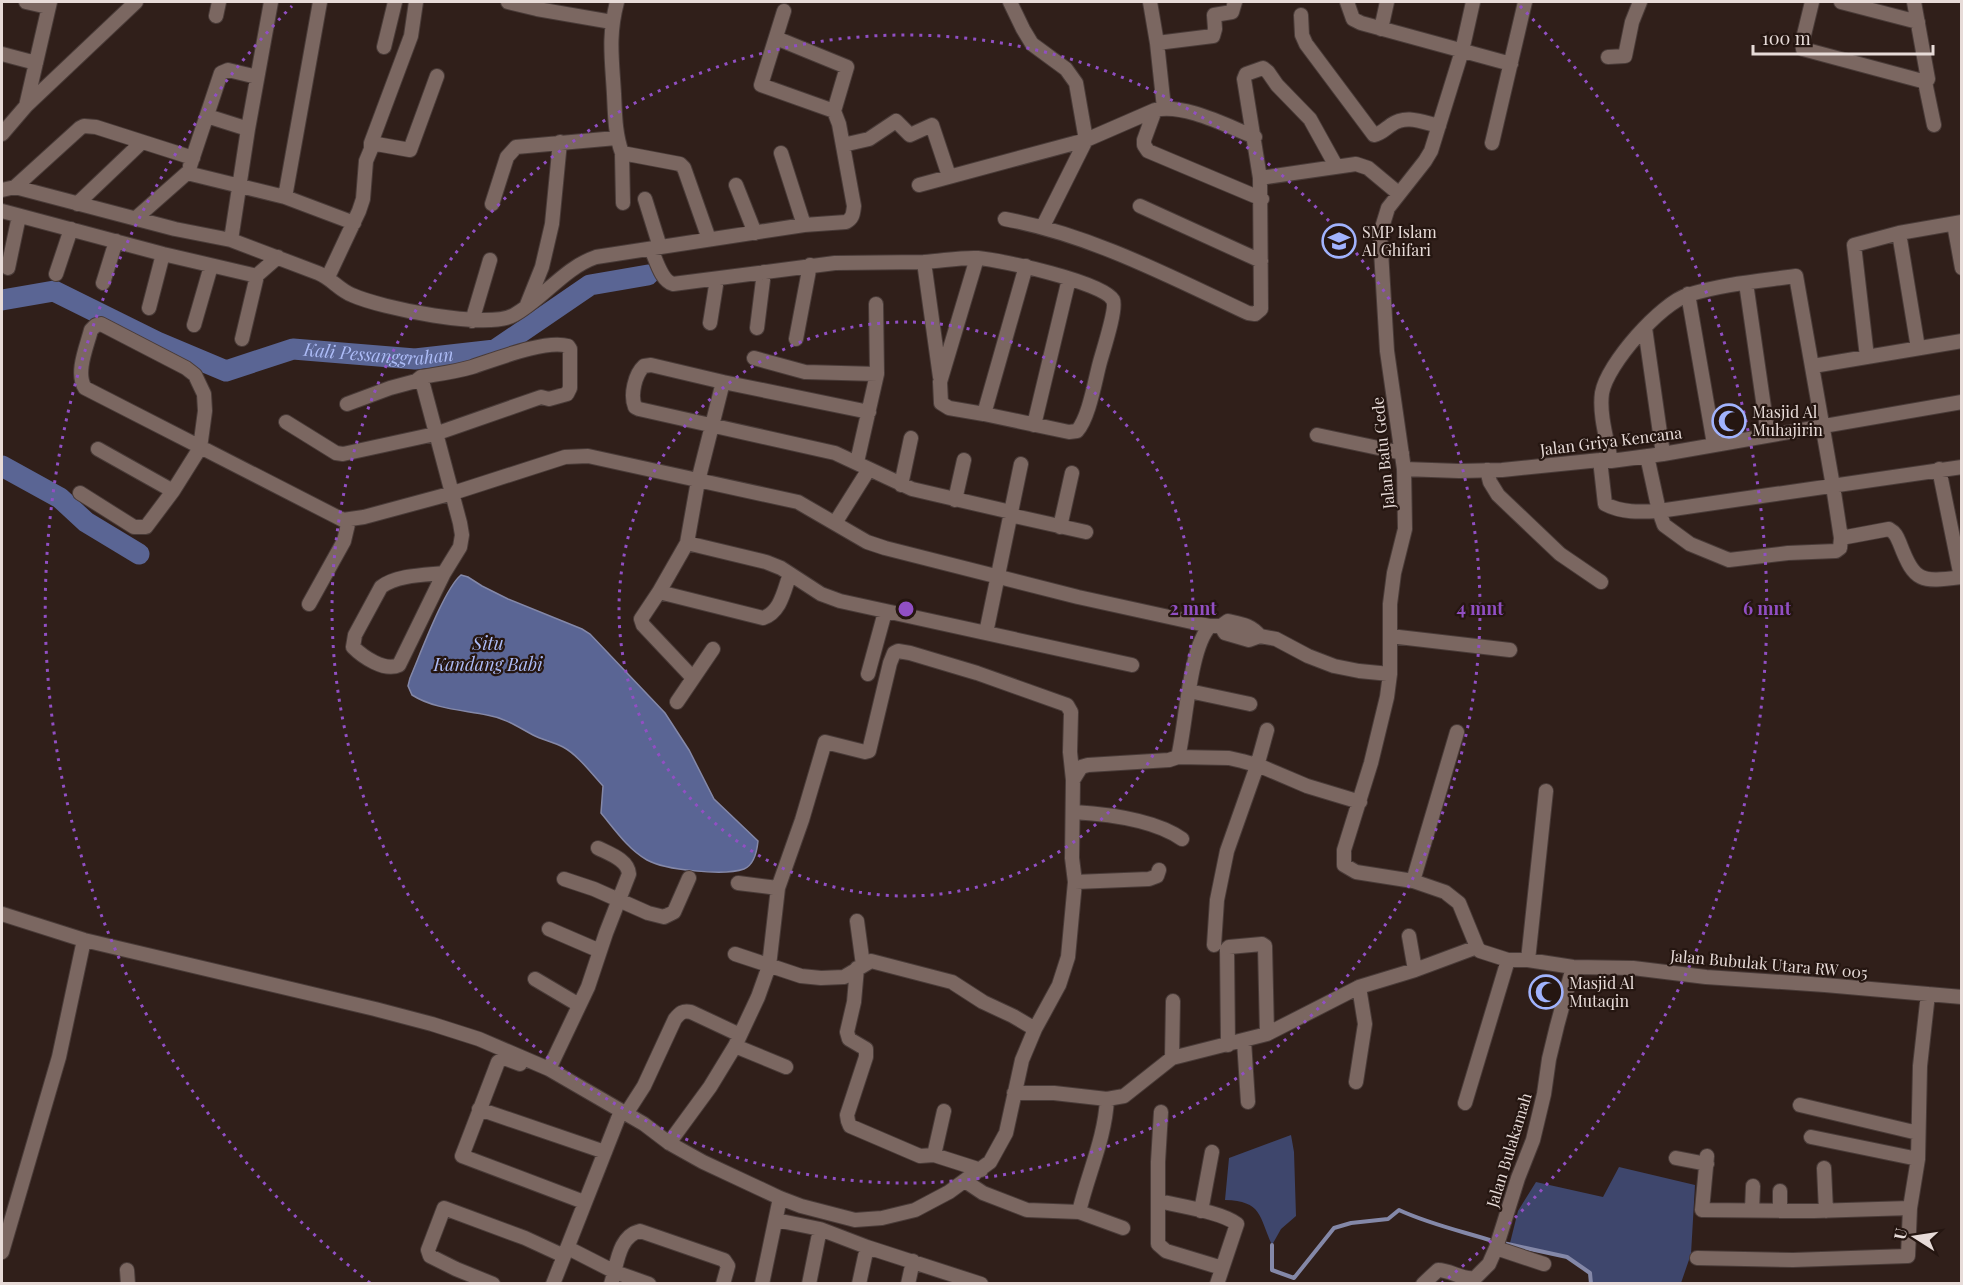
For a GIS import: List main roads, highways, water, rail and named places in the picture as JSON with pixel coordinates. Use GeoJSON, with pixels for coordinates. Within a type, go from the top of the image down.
{"type":"FeatureCollection","features":[{"type":"Feature","properties":{"kind":"water","name":"Situ Kandang Babi"},"geometry":{"type":"Polygon","coordinates":[[[461,575],[508,599],[590,634],[665,713],[689,750],[714,799],[758,841],[753,861],[747,867],[735,871],[709,872],[667,867],[647,860],[628,845],[601,813],[603,786],[569,750],[500,718],[439,706],[412,695],[408,686],[410,678],[440,608],[461,575]]]}},
{"type":"Feature","properties":{"kind":"waterway","name":"Kali Pessanggrahan"},"geometry":{"type":"LineString","coordinates":[[2,300],[54,291],[157,342],[226,371],[293,349],[415,359],[495,350],[590,285],[648,275]]}},
{"type":"Feature","properties":{"kind":"waterway"},"geometry":{"type":"LineString","coordinates":[[2,466],[60,498],[86,522],[139,554]]}},
{"type":"Feature","properties":{"kind":"waterway"},"geometry":{"type":"LineString","coordinates":[[1272,1245],[1272,1270],[1294,1278],[1334,1228],[1351,1223],[1388,1219],[1399,1210],[1493,1241]]}},
{"type":"Feature","properties":{"kind":"waterway"},"geometry":{"type":"LineString","coordinates":[[1503,1243],[1567,1257],[1590,1273],[1591,1284]]}},
{"type":"Feature","properties":{"kind":"place","name":"SMP Islam Al Ghifari"},"geometry":{"type":"Point","coordinates":[1339,241]}},
{"type":"Feature","properties":{"kind":"place","name":"Masjid Al Muhajirin"},"geometry":{"type":"Point","coordinates":[1729,421]}},
{"type":"Feature","properties":{"kind":"place","name":"Masjid Al Mutaqin"},"geometry":{"type":"Point","coordinates":[1546,992]}}]}
